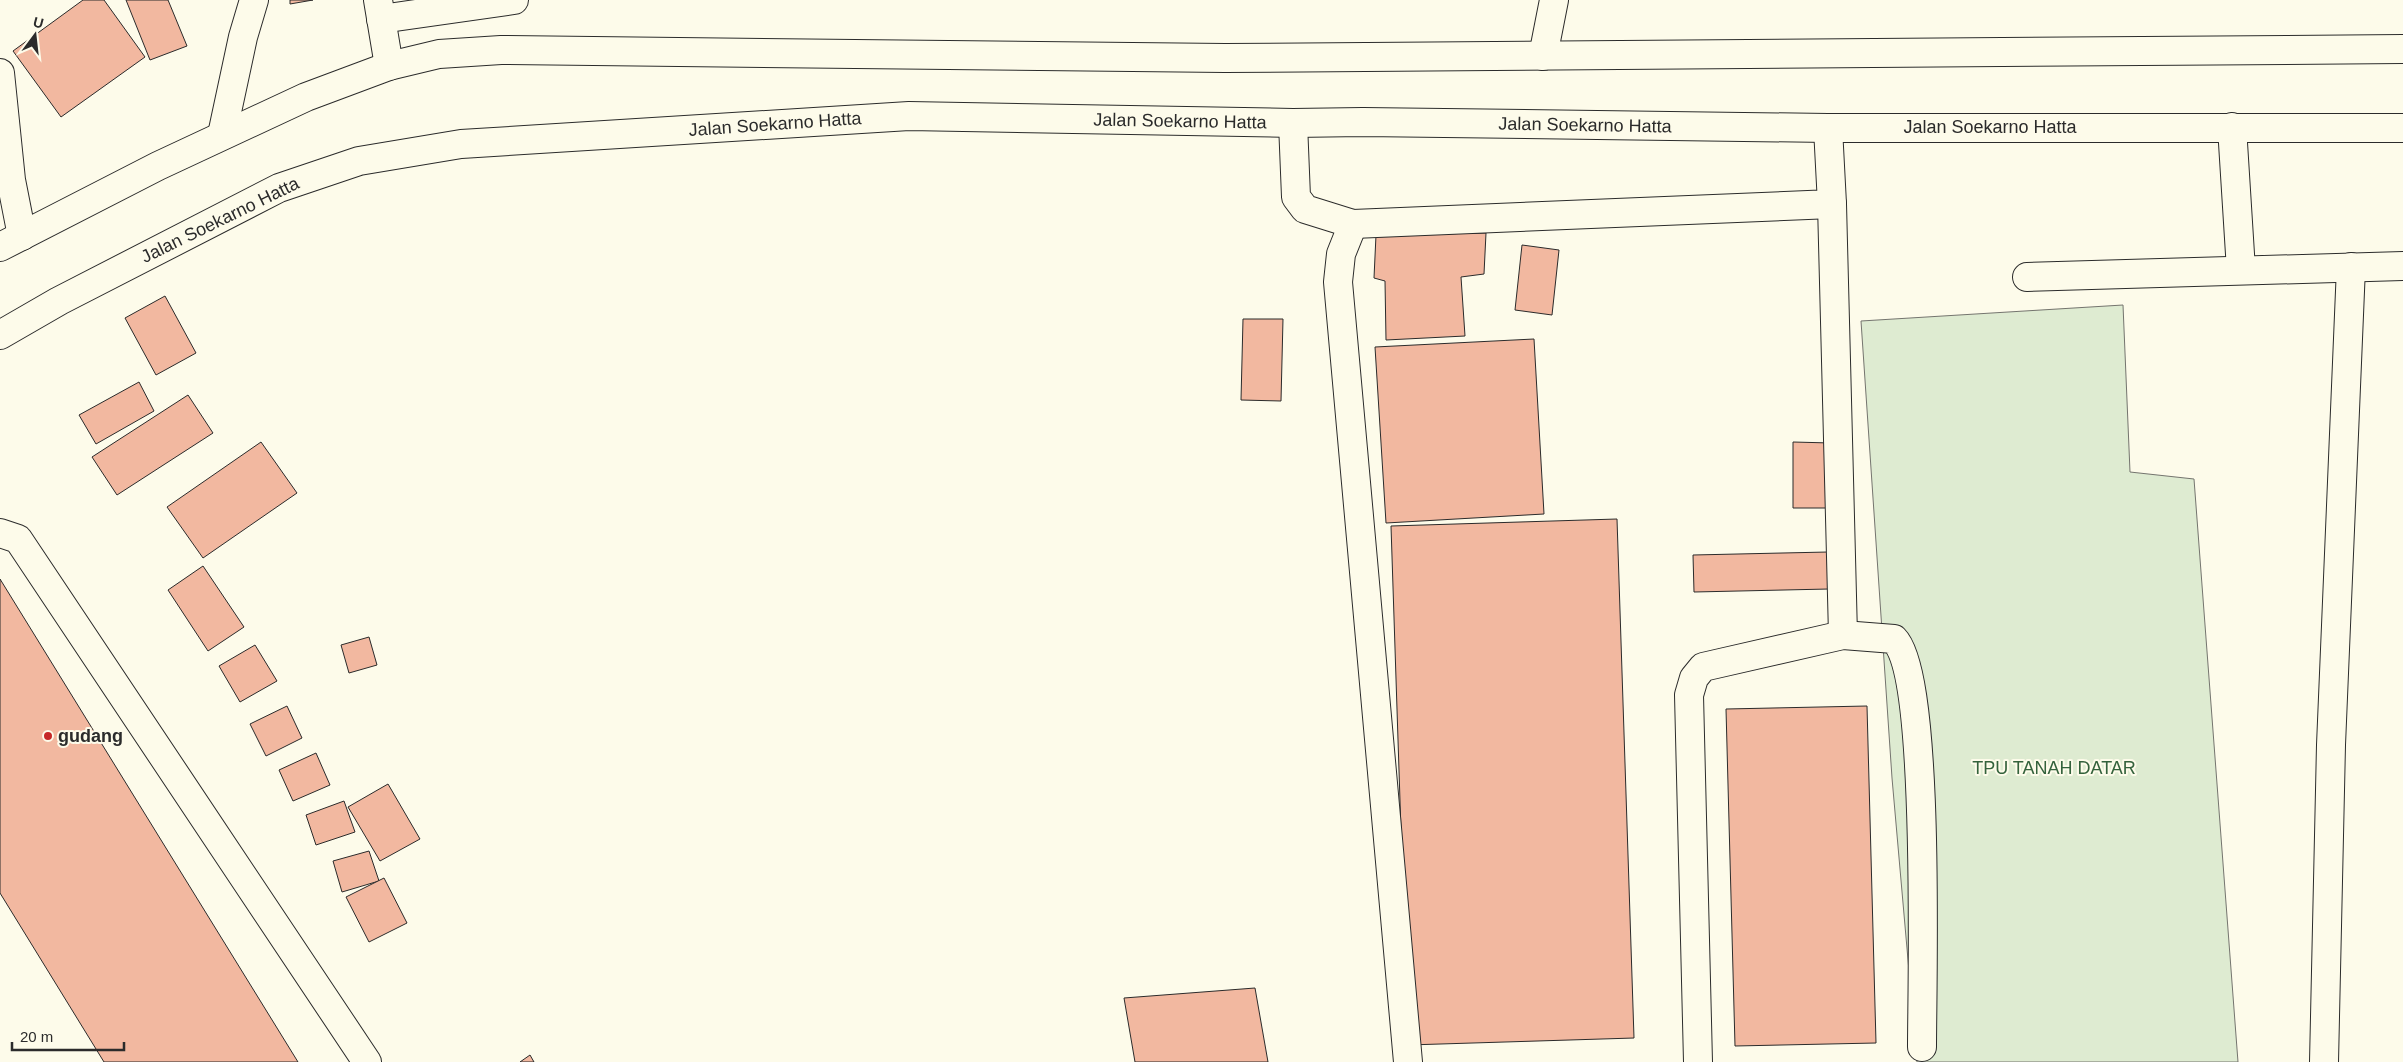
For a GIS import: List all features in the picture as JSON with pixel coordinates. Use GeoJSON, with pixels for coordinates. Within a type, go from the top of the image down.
{"type":"FeatureCollection","features":[{"type":"Feature","properties":{"kind":"main road"},"geometry":{"type":"LineString","coordinates":[[222,135],[243,37],[254,0]]}},
{"type":"Feature","properties":{"kind":"main road"},"geometry":{"type":"LineString","coordinates":[[389,66],[379,10],[514,0]]}},
{"type":"Feature","properties":{"kind":"main road"},"geometry":{"type":"LineString","coordinates":[[1543,56],[1554,0]]}},
{"type":"Feature","properties":{"kind":"main road"},"geometry":{"type":"LineString","coordinates":[[0,73],[12,180],[11,242],[158,166],[306,96],[389,66],[439,54],[501,50],[1225,58],[2403,49]]}},
{"type":"Feature","properties":{"kind":"main road","name":"Jalan Soekarno Hatta"},"geometry":{"type":"LineString","coordinates":[[0,335],[59,301],[279,188],[359,161],[461,144],[909,116],[1293,123],[1363,122],[1828,128],[2403,128]]}},
{"type":"Feature","properties":{"kind":"main road"},"geometry":{"type":"LineString","coordinates":[[1293,123],[1296,196],[1300,203],[1305,209],[1353,224],[1832,204]]}},
{"type":"Feature","properties":{"kind":"main road"},"geometry":{"type":"LineString","coordinates":[[2232,127],[2241,270]]}},
{"type":"Feature","properties":{"kind":"main road"},"geometry":{"type":"LineString","coordinates":[[1828,128],[1832,204],[1843,635]]}},
{"type":"Feature","properties":{"kind":"main road"},"geometry":{"type":"LineString","coordinates":[[1353,224],[1341,254],[1338,282],[1408,1062]]}},
{"type":"Feature","properties":{"kind":"main road"},"geometry":{"type":"LineString","coordinates":[[2027,277],[2403,266]]}},
{"type":"Feature","properties":{"kind":"main road"},"geometry":{"type":"LineString","coordinates":[[2324,1062],[2330,744],[2351,267]]}},
{"type":"Feature","properties":{"kind":"main road"},"geometry":{"type":"LineString","coordinates":[[0,533],[18,539],[367,1062]]}},
{"type":"Feature","properties":{"kind":"main road"},"geometry":{"type":"LineString","coordinates":[[1698,1062],[1689,695],[1694,678],[1703,666],[1843,635],[1894,639],[1899,646],[1912,684],[1922,817],[1922,1047]]}},
{"type":"Feature","properties":{"kind":"green space","name":"TPU TANAH DATAR"},"geometry":{"type":"Polygon","coordinates":[[[2123,305],[2130,472],[2194,479],[2238,1062],[1917,1062],[1892,778],[1861,321],[2123,305]]]}},
{"type":"Feature","properties":{"kind":"building"},"geometry":{"type":"Polygon","coordinates":[[[83,0],[104,0],[145,57],[61,117],[13,51],[83,0]]]}},
{"type":"Feature","properties":{"kind":"building"},"geometry":{"type":"Polygon","coordinates":[[[126,0],[168,0],[187,46],[150,60],[126,0]]]}},
{"type":"Feature","properties":{"kind":"building"},"geometry":{"type":"Polygon","coordinates":[[[290,0],[313,0],[290,4],[290,0]]]}},
{"type":"Feature","properties":{"kind":"building"},"geometry":{"type":"Polygon","coordinates":[[[1486,233],[1484,274],[1461,277],[1465,336],[1386,340],[1385,281],[1374,278],[1376,235],[1486,233]]]}},
{"type":"Feature","properties":{"kind":"building"},"geometry":{"type":"Polygon","coordinates":[[[1522,245],[1559,250],[1552,315],[1515,310],[1522,245]]]}},
{"type":"Feature","properties":{"kind":"building"},"geometry":{"type":"Polygon","coordinates":[[[165,296],[196,353],[156,375],[125,318],[165,296]]]}},
{"type":"Feature","properties":{"kind":"building"},"geometry":{"type":"Polygon","coordinates":[[[1243,319],[1283,319],[1281,401],[1241,400],[1243,319]]]}},
{"type":"Feature","properties":{"kind":"building"},"geometry":{"type":"Polygon","coordinates":[[[1534,339],[1544,514],[1386,523],[1375,347],[1534,339]]]}},
{"type":"Feature","properties":{"kind":"building"},"geometry":{"type":"Polygon","coordinates":[[[139,382],[154,411],[96,444],[79,415],[139,382]]]}},
{"type":"Feature","properties":{"kind":"building"},"geometry":{"type":"Polygon","coordinates":[[[188,395],[213,433],[117,495],[92,457],[188,395]]]}},
{"type":"Feature","properties":{"kind":"building"},"geometry":{"type":"Polygon","coordinates":[[[261,442],[297,493],[203,558],[167,507],[261,442]]]}},
{"type":"Feature","properties":{"kind":"building"},"geometry":{"type":"Polygon","coordinates":[[[1793,442],[1831,443],[1831,508],[1793,508],[1793,442]]]}},
{"type":"Feature","properties":{"kind":"building"},"geometry":{"type":"Polygon","coordinates":[[[1617,519],[1634,1038],[1408,1045],[1391,526],[1617,519]]]}},
{"type":"Feature","properties":{"kind":"building"},"geometry":{"type":"Polygon","coordinates":[[[1828,552],[1829,589],[1694,592],[1693,555],[1828,552]]]}},
{"type":"Feature","properties":{"kind":"building"},"geometry":{"type":"Polygon","coordinates":[[[203,566],[244,627],[208,651],[168,590],[203,566]]]}},
{"type":"Feature","properties":{"kind":"building","name":"gudang"},"geometry":{"type":"Polygon","coordinates":[[[0,579],[298,1062],[104,1062],[0,893],[0,579]]]}},
{"type":"Feature","properties":{"kind":"building"},"geometry":{"type":"Polygon","coordinates":[[[369,637],[377,665],[349,673],[341,645],[369,637]]]}},
{"type":"Feature","properties":{"kind":"building"},"geometry":{"type":"Polygon","coordinates":[[[255,645],[277,681],[240,702],[219,666],[255,645]]]}},
{"type":"Feature","properties":{"kind":"building"},"geometry":{"type":"Polygon","coordinates":[[[287,706],[302,738],[266,756],[250,724],[287,706]]]}},
{"type":"Feature","properties":{"kind":"building"},"geometry":{"type":"Polygon","coordinates":[[[1867,706],[1876,1043],[1735,1046],[1726,709],[1867,706]]]}},
{"type":"Feature","properties":{"kind":"building"},"geometry":{"type":"Polygon","coordinates":[[[316,753],[330,785],[293,801],[279,770],[316,753]]]}},
{"type":"Feature","properties":{"kind":"building"},"geometry":{"type":"Polygon","coordinates":[[[388,784],[420,839],[380,861],[348,807],[388,784]]]}},
{"type":"Feature","properties":{"kind":"building"},"geometry":{"type":"Polygon","coordinates":[[[344,801],[355,832],[316,845],[306,815],[344,801]]]}},
{"type":"Feature","properties":{"kind":"building"},"geometry":{"type":"Polygon","coordinates":[[[369,851],[379,881],[342,892],[333,861],[369,851]]]}},
{"type":"Feature","properties":{"kind":"building"},"geometry":{"type":"Polygon","coordinates":[[[384,878],[407,923],[369,942],[346,897],[384,878]]]}},
{"type":"Feature","properties":{"kind":"building"},"geometry":{"type":"Polygon","coordinates":[[[1255,988],[1268,1062],[1135,1062],[1124,998],[1255,988]]]}},
{"type":"Feature","properties":{"kind":"building"},"geometry":{"type":"Polygon","coordinates":[[[530,1055],[534,1062],[520,1062],[530,1055]]]}},
{"type":"Feature","properties":{"kind":"place","name":"gudang"},"geometry":{"type":"Point","coordinates":[48,736]}}]}
